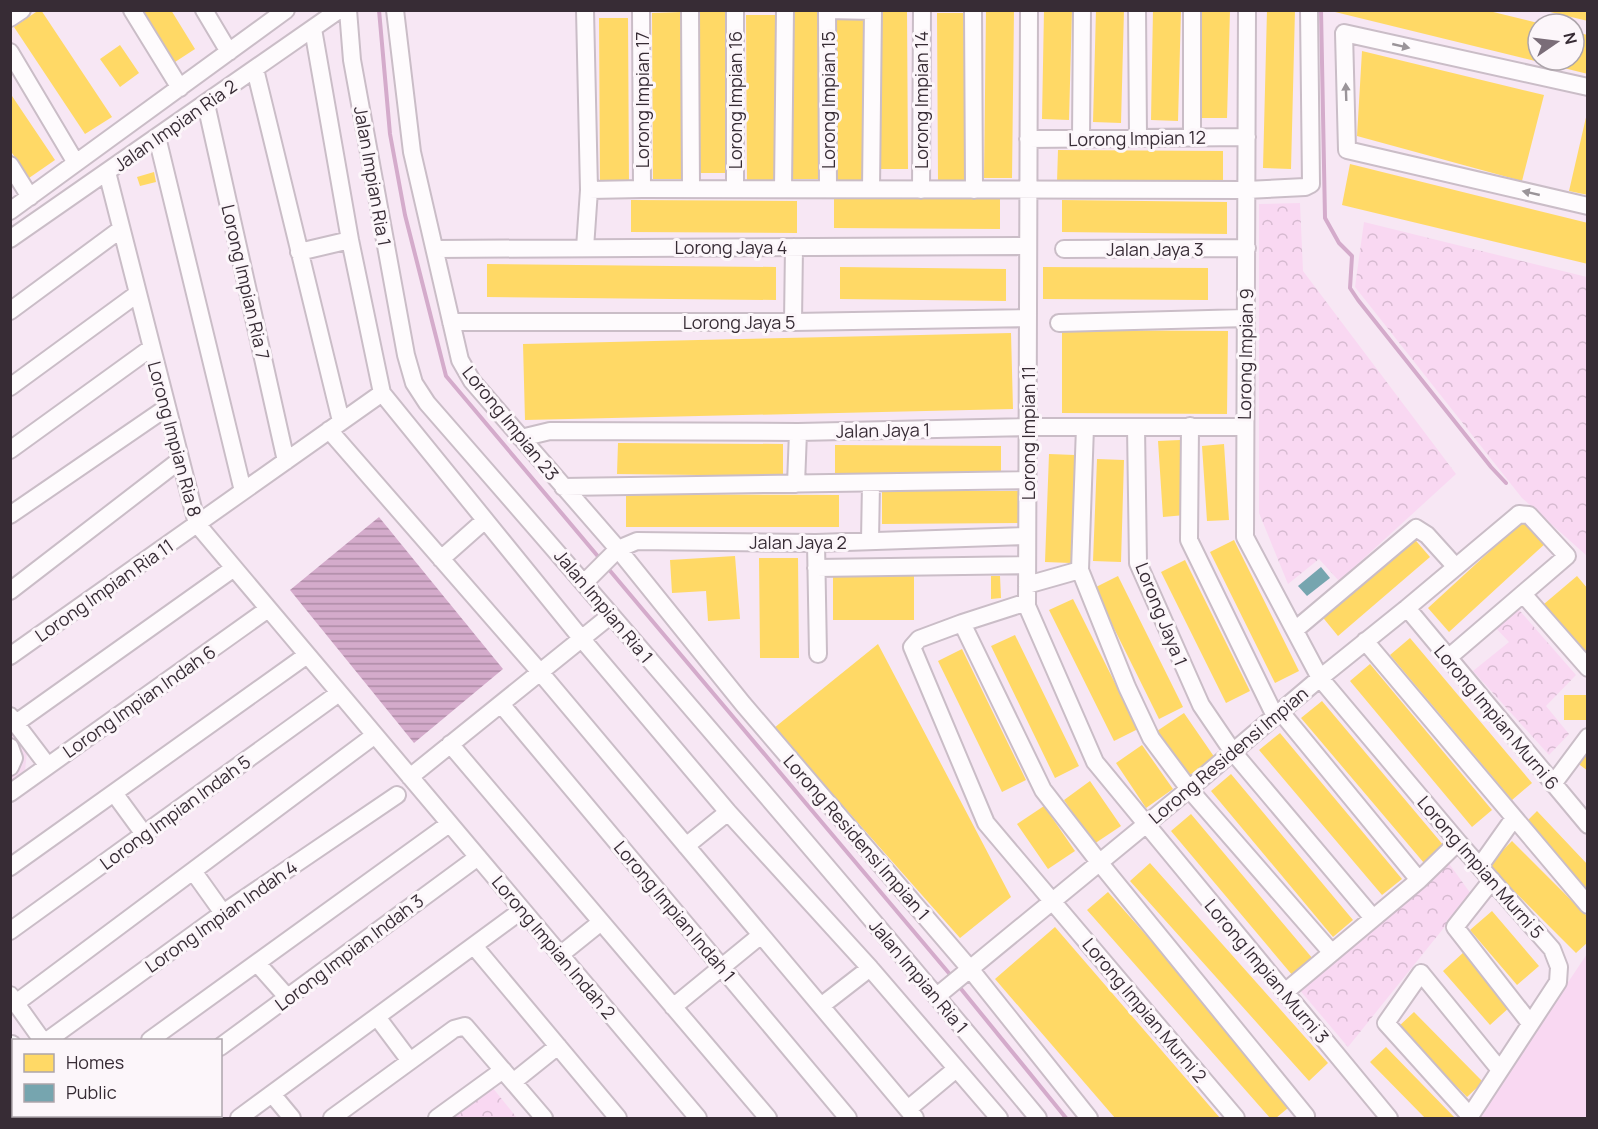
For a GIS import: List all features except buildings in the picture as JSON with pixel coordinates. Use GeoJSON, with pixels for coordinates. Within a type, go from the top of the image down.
{"type":"FeatureCollection","features":[{"type":"Feature","properties":{"kind":"street"},"geometry":{"type":"LineString","coordinates":[[10,18],[21,10]]}},
{"type":"Feature","properties":{"kind":"street"},"geometry":{"type":"LineString","coordinates":[[132,10],[180,88]]}},
{"type":"Feature","properties":{"kind":"street"},"geometry":{"type":"LineString","coordinates":[[204,10],[229,52]]}},
{"type":"Feature","properties":{"kind":"street","name":"Jalan Impian Ria 2"},"geometry":{"type":"LineString","coordinates":[[10,239],[339,10]]}},
{"type":"Feature","properties":{"kind":"street","name":"Jalan Impian Ria 1"},"geometry":{"type":"LineString","coordinates":[[348,10],[352,60],[406,355],[414,383],[427,403],[590,578],[610,615],[943,992],[1038,1119]]}},
{"type":"Feature","properties":{"kind":"street","name":"Lorong Impian 23"},"geometry":{"type":"LineString","coordinates":[[395,10],[412,152],[460,360],[472,381],[563,487],[613,555],[743,704]]}},
{"type":"Feature","properties":{"kind":"street"},"geometry":{"type":"LineString","coordinates":[[585,10],[589,190],[585,248]]}},
{"type":"Feature","properties":{"kind":"street","name":"Lorong Impian 17"},"geometry":{"type":"LineString","coordinates":[[642,10],[642,189]]}},
{"type":"Feature","properties":{"kind":"street"},"geometry":{"type":"LineString","coordinates":[[690,10],[691,189]]}},
{"type":"Feature","properties":{"kind":"street","name":"Lorong Impian 16"},"geometry":{"type":"LineString","coordinates":[[735,10],[735,189]]}},
{"type":"Feature","properties":{"kind":"street"},"geometry":{"type":"LineString","coordinates":[[777,10],[785,11],[783,189]]}},
{"type":"Feature","properties":{"kind":"street"},"geometry":{"type":"LineString","coordinates":[[828,10],[873,11],[871,189]]}},
{"type":"Feature","properties":{"kind":"street","name":"Lorong Impian 15"},"geometry":{"type":"LineString","coordinates":[[828,10],[828,189]]}},
{"type":"Feature","properties":{"kind":"street","name":"Lorong Impian 14"},"geometry":{"type":"LineString","coordinates":[[921,190],[922,10]]}},
{"type":"Feature","properties":{"kind":"street"},"geometry":{"type":"LineString","coordinates":[[974,10],[974,190]]}},
{"type":"Feature","properties":{"kind":"street","name":"Lorong Impian 11"},"geometry":{"type":"LineString","coordinates":[[1029,10],[1027,606],[1095,762],[1145,823]]}},
{"type":"Feature","properties":{"kind":"street"},"geometry":{"type":"LineString","coordinates":[[1081,138],[1082,10]]}},
{"type":"Feature","properties":{"kind":"street"},"geometry":{"type":"LineString","coordinates":[[1137,10],[1138,137]]}},
{"type":"Feature","properties":{"kind":"street"},"geometry":{"type":"LineString","coordinates":[[1192,10],[1192,136]]}},
{"type":"Feature","properties":{"kind":"street","name":"Lorong Impian 9"},"geometry":{"type":"LineString","coordinates":[[1247,10],[1245,537],[1320,678]]}},
{"type":"Feature","properties":{"kind":"street"},"geometry":{"type":"LineString","coordinates":[[589,190],[1246,190],[1305,187],[1311,184],[1309,10]]}},
{"type":"Feature","properties":{"kind":"street","name":"Jalan Impian Ria 2"},"geometry":{"type":"LineString","coordinates":[[10,211],[229,52],[277,13]]}},
{"type":"Feature","properties":{"kind":"street","name":"Jalan Impian Ria 1"},"geometry":{"type":"LineString","coordinates":[[313,29],[350,240],[382,393],[581,638],[728,812],[870,968],[999,1119]]}},
{"type":"Feature","properties":{"kind":"street"},"geometry":{"type":"LineString","coordinates":[[1587,87],[1344,33],[1347,150],[1587,206]]}},
{"type":"Feature","properties":{"kind":"street"},"geometry":{"type":"LineString","coordinates":[[10,52],[76,163]]}},
{"type":"Feature","properties":{"kind":"street"},"geometry":{"type":"LineString","coordinates":[[255,69],[299,252],[335,425],[441,559],[540,672],[912,1114],[956,1069]]}},
{"type":"Feature","properties":{"kind":"street","name":"Lorong Impian Ria 7"},"geometry":{"type":"LineString","coordinates":[[206,104],[285,461]]}},
{"type":"Feature","properties":{"kind":"street"},"geometry":{"type":"LineString","coordinates":[[157,137],[243,491]]}},
{"type":"Feature","properties":{"kind":"street","name":"Lorong Impian 12"},"geometry":{"type":"LineString","coordinates":[[1028,139],[1247,137]]}},
{"type":"Feature","properties":{"kind":"street"},"geometry":{"type":"LineString","coordinates":[[10,165],[30,197]]}},
{"type":"Feature","properties":{"kind":"street","name":"Lorong Impian Ria 8"},"geometry":{"type":"LineString","coordinates":[[106,172],[197,524],[410,777]]}},
{"type":"Feature","properties":{"kind":"street"},"geometry":{"type":"LineString","coordinates":[[10,311],[121,229]]}},
{"type":"Feature","properties":{"kind":"street"},"geometry":{"type":"LineString","coordinates":[[299,252],[350,240]]}},
{"type":"Feature","properties":{"kind":"street","name":"Lorong Jaya 4"},"geometry":{"type":"LineString","coordinates":[[435,249],[1028,246]]}},
{"type":"Feature","properties":{"kind":"street"},"geometry":{"type":"LineString","coordinates":[[793,322],[794,247]]}},
{"type":"Feature","properties":{"kind":"street","name":"Jalan Jaya 3"},"geometry":{"type":"LineString","coordinates":[[1064,249],[1246,248]]}},
{"type":"Feature","properties":{"kind":"street"},"geometry":{"type":"LineString","coordinates":[[10,387],[137,294]]}},
{"type":"Feature","properties":{"kind":"street","name":"Lorong Jaya 5"},"geometry":{"type":"LineString","coordinates":[[451,322],[793,322],[1028,318]]}},
{"type":"Feature","properties":{"kind":"street"},"geometry":{"type":"LineString","coordinates":[[1059,323],[1246,318]]}},
{"type":"Feature","properties":{"kind":"street"},"geometry":{"type":"LineString","coordinates":[[10,450],[151,348]]}},
{"type":"Feature","properties":{"kind":"street","name":"Lorong Impian Ria 11"},"geometry":{"type":"LineString","coordinates":[[10,656],[382,393]]}},
{"type":"Feature","properties":{"kind":"street"},"geometry":{"type":"LineString","coordinates":[[10,515],[166,408]]}},
{"type":"Feature","properties":{"kind":"street"},"geometry":{"type":"LineString","coordinates":[[1190,426],[1189,540],[1278,713],[1419,880]]}},
{"type":"Feature","properties":{"kind":"street","name":"Jalan Jaya 1"},"geometry":{"type":"LineString","coordinates":[[521,438],[550,431],[798,432],[1028,427],[1245,427]]}},
{"type":"Feature","properties":{"kind":"street"},"geometry":{"type":"LineString","coordinates":[[1085,427],[1080,570],[1127,687],[1151,738],[1189,789],[1332,953]]}},
{"type":"Feature","properties":{"kind":"street","name":"Lorong Jaya 1"},"geometry":{"type":"LineString","coordinates":[[1136,427],[1138,563],[1201,705],[1233,752],[1373,918]]}},
{"type":"Feature","properties":{"kind":"street"},"geometry":{"type":"LineString","coordinates":[[796,484],[798,432]]}},
{"type":"Feature","properties":{"kind":"street"},"geometry":{"type":"LineString","coordinates":[[10,591],[180,460]]}},
{"type":"Feature","properties":{"kind":"street"},"geometry":{"type":"LineString","coordinates":[[563,487],[1028,480]]}},
{"type":"Feature","properties":{"kind":"street"},"geometry":{"type":"LineString","coordinates":[[870,542],[871,483]]}},
{"type":"Feature","properties":{"kind":"street","name":"Lorong Residensi Impian"},"geometry":{"type":"LineString","coordinates":[[943,992],[1519,514],[1529,515],[1567,556],[1523,594]]}},
{"type":"Feature","properties":{"kind":"street"},"geometry":{"type":"LineString","coordinates":[[441,559],[485,520]]}},
{"type":"Feature","properties":{"kind":"street"},"geometry":{"type":"LineString","coordinates":[[1295,630],[1416,528],[1427,535],[1455,567]]}},
{"type":"Feature","properties":{"kind":"street","name":"Jalan Jaya 2"},"geometry":{"type":"LineString","coordinates":[[590,578],[613,555],[637,541],[816,543],[1028,536]]}},
{"type":"Feature","properties":{"kind":"street"},"geometry":{"type":"LineString","coordinates":[[816,543],[818,654]]}},
{"type":"Feature","properties":{"kind":"street"},"geometry":{"type":"LineString","coordinates":[[816,568],[1028,565]]}},
{"type":"Feature","properties":{"kind":"street"},"geometry":{"type":"LineString","coordinates":[[48,766],[13,719],[234,568]]}},
{"type":"Feature","properties":{"kind":"street"},"geometry":{"type":"LineString","coordinates":[[1027,585],[1080,570]]}},
{"type":"Feature","properties":{"kind":"street"},"geometry":{"type":"LineString","coordinates":[[1448,658],[1523,594],[1587,668]]}},
{"type":"Feature","properties":{"kind":"street"},"geometry":{"type":"LineString","coordinates":[[1027,602],[962,623],[1043,790],[1306,1116],[1305,1119]]}},
{"type":"Feature","properties":{"kind":"street","name":"Lorong Impian Murni 6"},"geometry":{"type":"LineString","coordinates":[[1407,608],[1587,825]]}},
{"type":"Feature","properties":{"kind":"street","name":"Lorong Impian Indah 6"},"geometry":{"type":"LineString","coordinates":[[10,793],[268,609]]}},
{"type":"Feature","properties":{"kind":"street"},"geometry":{"type":"LineString","coordinates":[[410,777],[610,615]]}},
{"type":"Feature","properties":{"kind":"street","name":"Lorong Impian Murni 2"},"geometry":{"type":"LineString","coordinates":[[962,623],[919,639],[912,647],[986,823],[1236,1119]]}},
{"type":"Feature","properties":{"kind":"street"},"geometry":{"type":"LineString","coordinates":[[1365,641],[1587,905]]}},
{"type":"Feature","properties":{"kind":"street"},"geometry":{"type":"LineString","coordinates":[[10,867],[307,655]]}},
{"type":"Feature","properties":{"kind":"street","name":"Lorong Impian Murni 5"},"geometry":{"type":"LineString","coordinates":[[1320,678],[1458,842],[1552,949],[1559,967],[1558,981],[1530,1023],[1500,1070],[1470,1116],[1386,1023],[1420,973],[1500,1070]]}},
{"type":"Feature","properties":{"kind":"street","name":"Lorong Impian Indah 5"},"geometry":{"type":"LineString","coordinates":[[10,931],[339,693]]}},
{"type":"Feature","properties":{"kind":"street","name":"Lorong Impian Indah 1"},"geometry":{"type":"LineString","coordinates":[[501,704],[848,1119]]}},
{"type":"Feature","properties":{"kind":"street","name":"Lorong Residensi Impian 1"},"geometry":{"type":"LineString","coordinates":[[743,704],[1089,1119]]}},
{"type":"Feature","properties":{"kind":"street"},"geometry":{"type":"LineString","coordinates":[[41,1039],[13,999],[193,871],[375,735]]}},
{"type":"Feature","properties":{"kind":"street"},"geometry":{"type":"LineString","coordinates":[[1553,784],[1587,737]]}},
{"type":"Feature","properties":{"kind":"street"},"geometry":{"type":"LineString","coordinates":[[450,744],[768,1119]]}},
{"type":"Feature","properties":{"kind":"street"},"geometry":{"type":"LineString","coordinates":[[10,747],[14,758],[10,767]]}},
{"type":"Feature","properties":{"kind":"street","name":"Lorong Impian Indah 2"},"geometry":{"type":"LineString","coordinates":[[410,777],[698,1119]]}},
{"type":"Feature","properties":{"kind":"street"},"geometry":{"type":"LineString","coordinates":[[114,793],[144,834]]}},
{"type":"Feature","properties":{"kind":"street","name":"Lorong Impian Indah 4"},"geometry":{"type":"LineString","coordinates":[[51,1039],[223,913],[398,795]]}},
{"type":"Feature","properties":{"kind":"street"},"geometry":{"type":"LineString","coordinates":[[686,846],[728,812]]}},
{"type":"Feature","properties":{"kind":"street"},"geometry":{"type":"LineString","coordinates":[[1480,866],[1514,818]]}},
{"type":"Feature","properties":{"kind":"street","name":"Lorong Impian Murni 3"},"geometry":{"type":"LineString","coordinates":[[1145,823],[1389,1119]]}},
{"type":"Feature","properties":{"kind":"street"},"geometry":{"type":"LineString","coordinates":[[153,1039],[449,824]]}},
{"type":"Feature","properties":{"kind":"street"},"geometry":{"type":"LineString","coordinates":[[1285,992],[1419,880],[1458,842]]}},
{"type":"Feature","properties":{"kind":"street","name":"Lorong Impian Indah 3"},"geometry":{"type":"LineString","coordinates":[[222,1046],[477,857]]}},
{"type":"Feature","properties":{"kind":"street"},"geometry":{"type":"LineString","coordinates":[[193,871],[223,913]]}},
{"type":"Feature","properties":{"kind":"street"},"geometry":{"type":"LineString","coordinates":[[1492,880],[1455,927],[1530,1023]]}},
{"type":"Feature","properties":{"kind":"street"},"geometry":{"type":"LineString","coordinates":[[239,1119],[522,910]]}},
{"type":"Feature","properties":{"kind":"street"},"geometry":{"type":"LineString","coordinates":[[560,955],[601,922]]}},
{"type":"Feature","properties":{"kind":"street"},"geometry":{"type":"LineString","coordinates":[[673,1007],[760,934]]}},
{"type":"Feature","properties":{"kind":"street"},"geometry":{"type":"LineString","coordinates":[[474,946],[618,1119]]}},
{"type":"Feature","properties":{"kind":"street"},"geometry":{"type":"LineString","coordinates":[[257,963],[288,998]]}},
{"type":"Feature","properties":{"kind":"street"},"geometry":{"type":"LineString","coordinates":[[821,1006],[870,968]]}},
{"type":"Feature","properties":{"kind":"street"},"geometry":{"type":"LineString","coordinates":[[377,1017],[410,1061]]}},
{"type":"Feature","properties":{"kind":"street"},"geometry":{"type":"LineString","coordinates":[[332,1119],[454,1029],[465,1026],[544,1119]]}},
{"type":"Feature","properties":{"kind":"street"},"geometry":{"type":"LineString","coordinates":[[437,1119],[558,1046]]}},
{"type":"Feature","properties":{"kind":"street"},"geometry":{"type":"LineString","coordinates":[[272,1094],[292,1119]]}},
{"type":"Feature","properties":{"kind":"shaded area"},"geometry":{"type":"Polygon","coordinates":[[[379,517],[503,669],[414,743],[290,590],[379,517]]]}},
{"type":"Feature","properties":{"kind":"shaded area"},"geometry":{"type":"Polygon","coordinates":[[[10,730],[27,753],[25,770],[11,781],[10,730]]]}},
{"type":"Feature","properties":{"kind":"green space"},"geometry":{"type":"Polygon","coordinates":[[[1300,203],[1303,271],[1456,474],[1339,581],[1319,559],[1288,584],[1259,513],[1259,204],[1300,203]]]}},
{"type":"Feature","properties":{"kind":"green space"},"geometry":{"type":"Polygon","coordinates":[[[1364,222],[1587,277],[1587,556],[1522,498],[1355,287],[1364,222]]]}},
{"type":"Feature","properties":{"kind":"green space"},"geometry":{"type":"Polygon","coordinates":[[[1513,603],[1576,675],[1546,706],[1569,734],[1549,755],[1473,671],[1509,642],[1492,624],[1513,603]]]}},
{"type":"Feature","properties":{"kind":"green space"},"geometry":{"type":"Polygon","coordinates":[[[1445,858],[1471,894],[1348,1047],[1298,988],[1445,858]]]}},
{"type":"Feature","properties":{"kind":"green space"},"geometry":{"type":"Polygon","coordinates":[[[1587,954],[1587,1118],[1477,1118],[1587,954]]]}},
{"type":"Feature","properties":{"kind":"green space"},"geometry":{"type":"Polygon","coordinates":[[[492,1087],[517,1118],[450,1118],[492,1087]]]}},
{"type":"Feature","properties":{"kind":"waterway"},"geometry":{"type":"LineString","coordinates":[[379,10],[390,134],[405,215],[446,376],[601,560]]}},
{"type":"Feature","properties":{"kind":"waterway"},"geometry":{"type":"LineString","coordinates":[[1321,10],[1325,218],[1339,243],[1352,256],[1350,288],[1506,483]]}},
{"type":"Feature","properties":{"kind":"waterway"},"geometry":{"type":"LineString","coordinates":[[606,566],[953,978]]}},
{"type":"Feature","properties":{"kind":"waterway"},"geometry":{"type":"LineString","coordinates":[[957,984],[1066,1118]]}}]}
